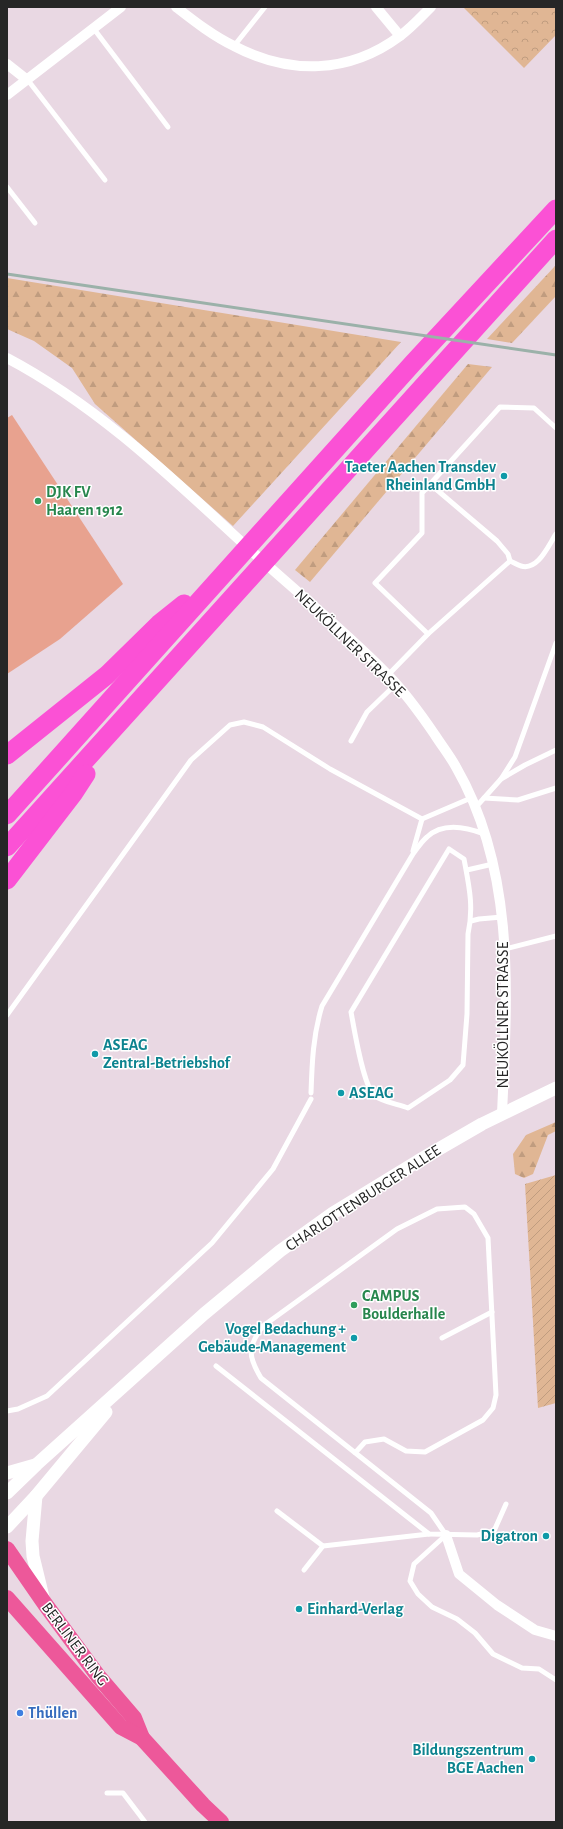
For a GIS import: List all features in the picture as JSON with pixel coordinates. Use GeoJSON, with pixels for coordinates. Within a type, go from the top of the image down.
{"type":"FeatureCollection","features":[{"type":"Feature","properties":{"kind":"highway"},"geometry":{"type":"LineString","coordinates":[[7,815],[413,364],[556,209]]}},
{"type":"Feature","properties":{"kind":"highway"},"geometry":{"type":"LineString","coordinates":[[7,847],[556,240]]}},
{"type":"Feature","properties":{"kind":"highway"},"geometry":{"type":"LineString","coordinates":[[7,755],[107,675],[159,624],[226,571]]}},
{"type":"Feature","properties":{"kind":"highway"},"geometry":{"type":"LineString","coordinates":[[7,880],[72,794],[118,724]]}},
{"type":"Feature","properties":{"kind":"main road","name":"BERLINER RING"},"geometry":{"type":"LineString","coordinates":[[7,1549],[44,1604],[98,1676],[134,1718],[142,1738]]}},
{"type":"Feature","properties":{"kind":"main road","name":"BERLINER RING"},"geometry":{"type":"LineString","coordinates":[[7,1598],[121,1726],[142,1738],[203,1805],[221,1822]]}},
{"type":"Feature","properties":{"kind":"street"},"geometry":{"type":"LineString","coordinates":[[7,95],[121,7]]}},
{"type":"Feature","properties":{"kind":"street"},"geometry":{"type":"LineString","coordinates":[[176,7],[202,27],[234,46],[265,59],[297,66],[330,66],[359,59],[400,36],[431,7]]}},
{"type":"Feature","properties":{"kind":"street"},"geometry":{"type":"LineString","coordinates":[[376,7],[400,36]]}},
{"type":"Feature","properties":{"kind":"street"},"geometry":{"type":"LineString","coordinates":[[7,64],[26,79]]}},
{"type":"Feature","properties":{"kind":"street","name":"NEUKÖLLNER STRASSE"},"geometry":{"type":"LineString","coordinates":[[7,358],[27,368],[76,400],[117,431],[208,510],[388,675],[416,707],[457,768],[473,803],[484,834],[493,864],[502,917],[507,990],[502,1114]]}},
{"type":"Feature","properties":{"kind":"street","name":"CHARLOTTENBURGER ALLEE"},"geometry":{"type":"LineString","coordinates":[[7,1493],[36,1464],[132,1380],[222,1298],[280,1251],[322,1221],[418,1161],[502,1114],[556,1088]]}},
{"type":"Feature","properties":{"kind":"street","name":"CHARLOTTENBURGER ALLEE"},"geometry":{"type":"LineString","coordinates":[[7,1527],[36,1496],[132,1380]]}},
{"type":"Feature","properties":{"kind":"street"},"geometry":{"type":"LineString","coordinates":[[7,1473],[36,1464]]}},
{"type":"Feature","properties":{"kind":"street"},"geometry":{"type":"LineString","coordinates":[[36,1496],[32,1549],[44,1604]]}},
{"type":"Feature","properties":{"kind":"street"},"geometry":{"type":"LineString","coordinates":[[446,1535],[459,1574],[497,1605],[535,1630],[556,1636]]}},
{"type":"Feature","properties":{"kind":"lane"},"geometry":{"type":"LineString","coordinates":[[234,46],[265,7]]}},
{"type":"Feature","properties":{"kind":"lane"},"geometry":{"type":"LineString","coordinates":[[94,29],[168,127]]}},
{"type":"Feature","properties":{"kind":"lane"},"geometry":{"type":"LineString","coordinates":[[26,79],[106,180]]}},
{"type":"Feature","properties":{"kind":"lane"},"geometry":{"type":"LineString","coordinates":[[7,187],[35,223]]}},
{"type":"Feature","properties":{"kind":"lane"},"geometry":{"type":"LineString","coordinates":[[428,634],[375,583],[422,533],[422,493],[500,407],[534,408],[556,428]]}},
{"type":"Feature","properties":{"kind":"lane"},"geometry":{"type":"LineString","coordinates":[[430,484],[497,541],[508,554],[510,561],[522,567],[532,566],[540,558],[556,534]]}},
{"type":"Feature","properties":{"kind":"lane"},"geometry":{"type":"LineString","coordinates":[[388,675],[428,634],[510,561]]}},
{"type":"Feature","properties":{"kind":"lane"},"geometry":{"type":"LineString","coordinates":[[7,1015],[191,760],[230,725],[244,722],[262,727],[330,769],[422,819],[473,803],[484,798],[501,779],[515,757],[556,643]]}},
{"type":"Feature","properties":{"kind":"lane"},"geometry":{"type":"LineString","coordinates":[[351,741],[367,712],[396,684]]}},
{"type":"Feature","properties":{"kind":"lane"},"geometry":{"type":"LineString","coordinates":[[501,779],[556,750]]}},
{"type":"Feature","properties":{"kind":"lane"},"geometry":{"type":"LineString","coordinates":[[484,798],[518,800],[556,788]]}},
{"type":"Feature","properties":{"kind":"lane"},"geometry":{"type":"LineString","coordinates":[[413,854],[422,819]]}},
{"type":"Feature","properties":{"kind":"lane"},"geometry":{"type":"LineString","coordinates":[[7,1411],[18,1409],[47,1396],[212,1243],[273,1169],[311,1096],[312,1058],[315,1028],[322,1006],[413,854],[427,837],[440,828],[468,828],[484,834]]}},
{"type":"Feature","properties":{"kind":"lane"},"geometry":{"type":"LineString","coordinates":[[449,849],[464,859],[472,902],[471,921],[468,934],[467,1014],[463,1065],[450,1080],[408,1108],[386,1101],[373,1094],[367,1081],[351,1012],[449,849]]}},
{"type":"Feature","properties":{"kind":"lane"},"geometry":{"type":"LineString","coordinates":[[466,870],[493,864]]}},
{"type":"Feature","properties":{"kind":"lane"},"geometry":{"type":"LineString","coordinates":[[471,921],[502,917]]}},
{"type":"Feature","properties":{"kind":"lane"},"geometry":{"type":"LineString","coordinates":[[505,949],[556,936]]}},
{"type":"Feature","properties":{"kind":"lane"},"geometry":{"type":"LineString","coordinates":[[355,1453],[365,1442],[384,1439],[406,1451],[425,1452],[483,1420],[493,1408],[496,1395],[488,1238],[474,1214],[465,1207],[437,1208],[397,1229],[263,1326],[254,1338],[250,1352],[253,1364],[261,1378],[355,1453],[431,1513],[446,1535]]}},
{"type":"Feature","properties":{"kind":"lane"},"geometry":{"type":"LineString","coordinates":[[442,1338],[492,1312]]}},
{"type":"Feature","properties":{"kind":"lane"},"geometry":{"type":"LineString","coordinates":[[216,1366],[429,1534]]}},
{"type":"Feature","properties":{"kind":"lane"},"geometry":{"type":"LineString","coordinates":[[277,1511],[323,1546],[429,1534],[477,1535],[494,1531],[506,1504]]}},
{"type":"Feature","properties":{"kind":"lane"},"geometry":{"type":"LineString","coordinates":[[446,1535],[414,1564],[410,1581],[418,1594],[432,1607],[457,1619],[475,1633],[493,1654],[522,1668],[539,1669],[556,1680]]}},
{"type":"Feature","properties":{"kind":"lane"},"geometry":{"type":"LineString","coordinates":[[304,1570],[323,1546]]}},
{"type":"Feature","properties":{"kind":"lane"},"geometry":{"type":"LineString","coordinates":[[107,1793],[123,1793],[145,1822]]}},
{"type":"Feature","properties":{"kind":"green space"},"geometry":{"type":"Polygon","coordinates":[[[463,7],[556,7],[556,35],[524,68],[463,7]]]}},
{"type":"Feature","properties":{"kind":"green space"},"geometry":{"type":"Polygon","coordinates":[[[556,265],[556,296],[512,343],[487,339],[556,265]]]}},
{"type":"Feature","properties":{"kind":"green space"},"geometry":{"type":"Polygon","coordinates":[[[7,278],[401,342],[233,526],[95,404],[72,368],[34,341],[7,329],[7,278]]]}},
{"type":"Feature","properties":{"kind":"green space"},"geometry":{"type":"Polygon","coordinates":[[[468,364],[492,367],[310,582],[295,570],[468,364]]]}},
{"type":"Feature","properties":{"kind":"green space"},"geometry":{"type":"Polygon","coordinates":[[[556,1122],[556,1131],[548,1135],[533,1174],[524,1178],[515,1174],[513,1154],[526,1135],[556,1122]]]}},
{"type":"Feature","properties":{"kind":"green space"},"geometry":{"type":"Polygon","coordinates":[[[556,1175],[556,1403],[538,1408],[525,1184],[556,1175]]]}},
{"type":"Feature","properties":{"kind":"shaded area","name":"DJK FV Haaren 1912"},"geometry":{"type":"Polygon","coordinates":[[[12,415],[123,584],[60,639],[7,674],[7,418],[12,415]]]}},
{"type":"Feature","properties":{"kind":"railway"},"geometry":{"type":"LineString","coordinates":[[7,274],[556,355]]}},
{"type":"Feature","properties":{"kind":"place","name":"Taeter Aachen Transdev Rheinland GmbH"},"geometry":{"type":"Point","coordinates":[504,476]}},
{"type":"Feature","properties":{"kind":"place","name":"DJK FV Haaren 1912"},"geometry":{"type":"Point","coordinates":[38,501]}},
{"type":"Feature","properties":{"kind":"place","name":"ASEAG Zentral-Betriebshof"},"geometry":{"type":"Point","coordinates":[95,1054]}},
{"type":"Feature","properties":{"kind":"place","name":"ASEAG"},"geometry":{"type":"Point","coordinates":[341,1093]}},
{"type":"Feature","properties":{"kind":"place","name":"CAMPUS Boulderhalle"},"geometry":{"type":"Point","coordinates":[354,1305]}},
{"type":"Feature","properties":{"kind":"place","name":"Vogel Bedachung + Gebäude-Management"},"geometry":{"type":"Point","coordinates":[354,1338]}},
{"type":"Feature","properties":{"kind":"place","name":"Digatron"},"geometry":{"type":"Point","coordinates":[546,1536]}},
{"type":"Feature","properties":{"kind":"place","name":"Einhard-Verlag"},"geometry":{"type":"Point","coordinates":[299,1609]}},
{"type":"Feature","properties":{"kind":"place","name":"Thüllen"},"geometry":{"type":"Point","coordinates":[20,1713]}},
{"type":"Feature","properties":{"kind":"place","name":"Bildungszentrum BGE Aachen"},"geometry":{"type":"Point","coordinates":[532,1759]}}]}
